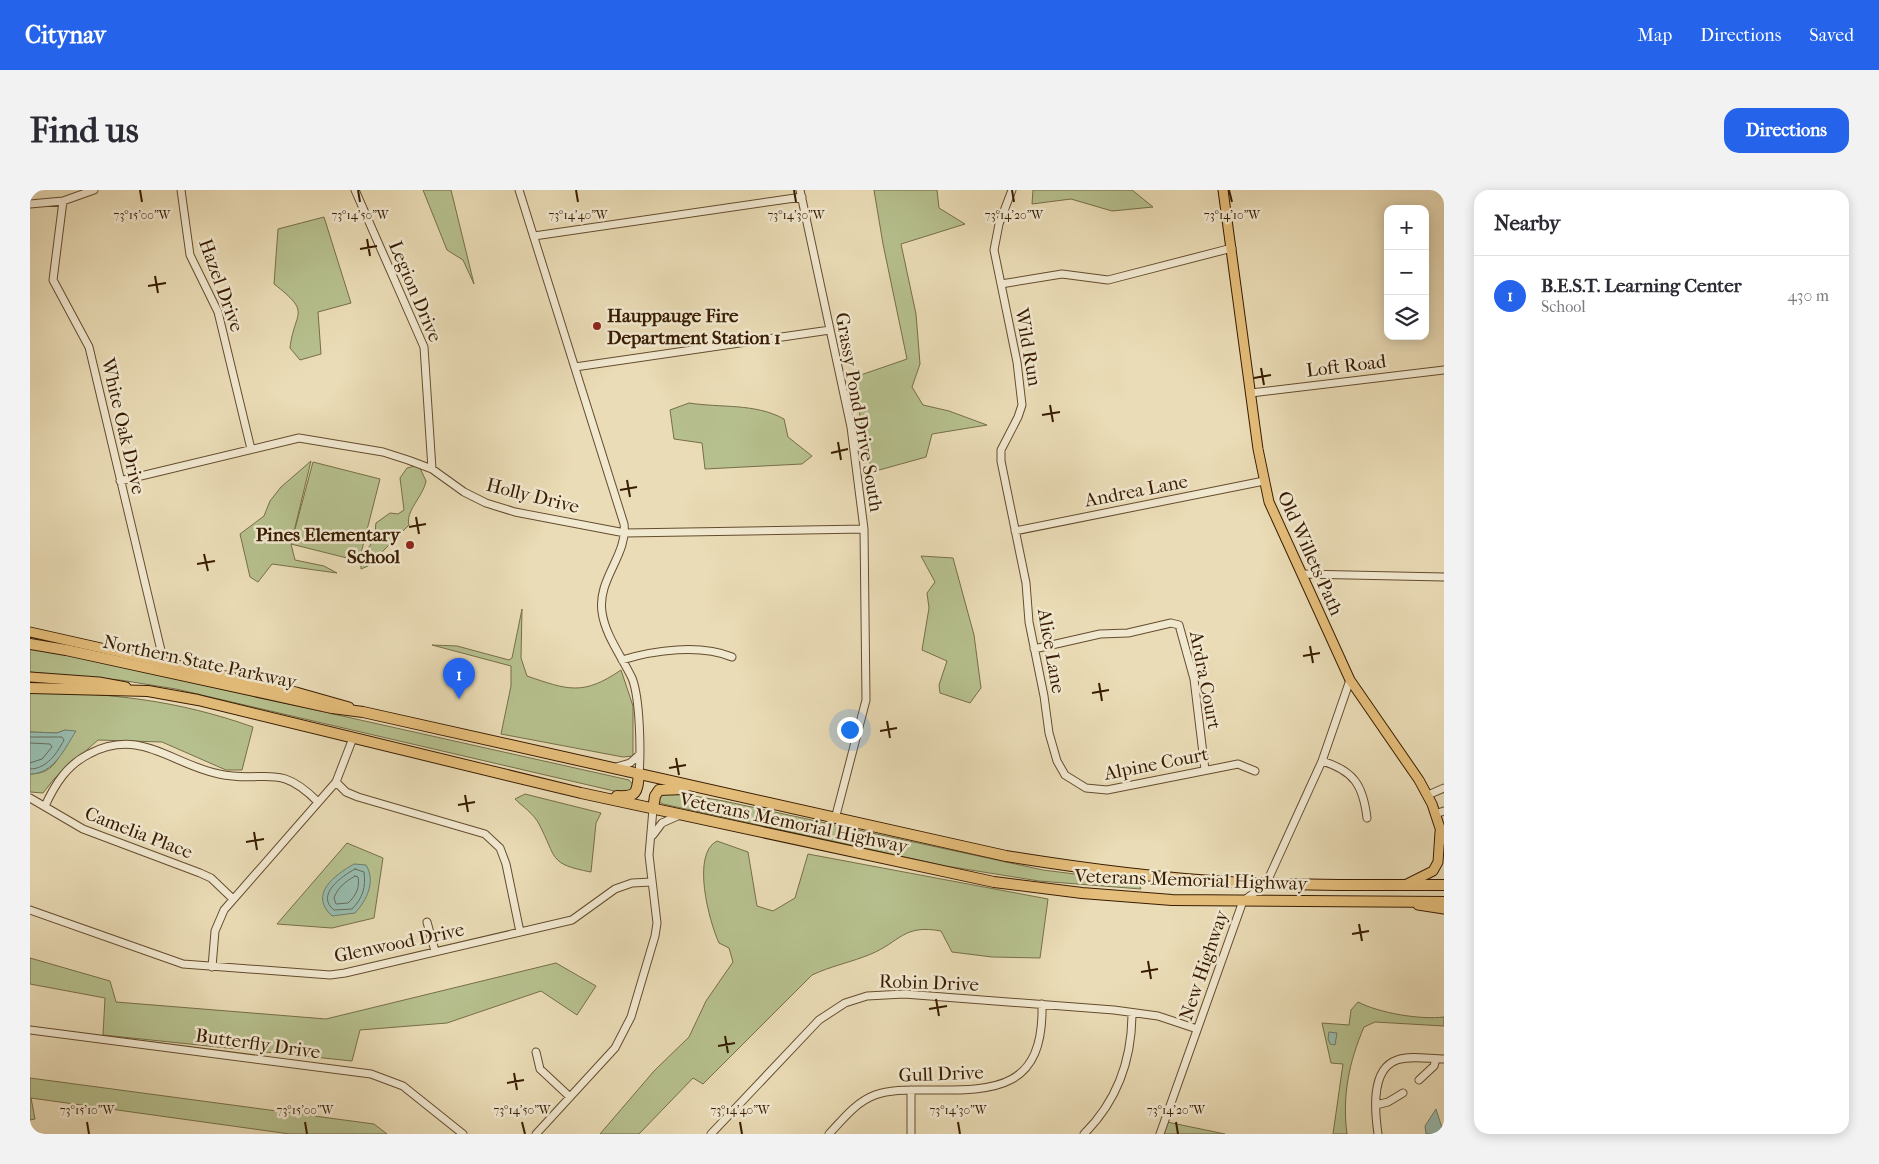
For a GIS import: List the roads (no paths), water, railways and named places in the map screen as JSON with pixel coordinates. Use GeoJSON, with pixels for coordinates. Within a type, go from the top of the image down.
{"type":"FeatureCollection","features":[{"type":"Feature","properties":{"kind":"highway","name":"Northern State Parkway"},"geometry":{"type":"LineString","coordinates":[[30,644],[66,650],[332,708],[363,712]]}},
{"type":"Feature","properties":{"kind":"highway"},"geometry":{"type":"LineString","coordinates":[[30,688],[148,691]]}},
{"type":"Feature","properties":{"kind":"highway","name":"Veterans Memorial Highway"},"geometry":{"type":"LineString","coordinates":[[148,691],[214,704],[581,793],[928,869],[1009,884],[1127,897],[1243,901],[1444,902]]}},
{"type":"Feature","properties":{"kind":"highway","name":"Veterans Memorial Highway"},"geometry":{"type":"LineString","coordinates":[[363,712],[985,852],[1073,867],[1168,878],[1266,884],[1444,886]]}},
{"type":"Feature","properties":{"kind":"highway"},"geometry":{"type":"LineString","coordinates":[[581,793],[632,796],[637,789],[639,774]]}},
{"type":"Feature","properties":{"kind":"highway"},"geometry":{"type":"LineString","coordinates":[[653,809],[655,796],[660,790],[702,789]]}},
{"type":"Feature","properties":{"kind":"main road","name":"Old Willets Path"},"geometry":{"type":"LineString","coordinates":[[1223,190],[1268,502],[1350,680],[1407,760],[1440,813],[1440,830],[1444,840]]}},
{"type":"Feature","properties":{"kind":"main road"},"geometry":{"type":"LineString","coordinates":[[30,632],[296,692],[363,712]]}},
{"type":"Feature","properties":{"kind":"main road"},"geometry":{"type":"LineString","coordinates":[[30,677],[99,682],[148,691]]}},
{"type":"Feature","properties":{"kind":"main road"},"geometry":{"type":"LineString","coordinates":[[1402,885],[1433,871],[1438,862],[1440,830]]}},
{"type":"Feature","properties":{"kind":"main road"},"geometry":{"type":"LineString","coordinates":[[1396,902],[1444,909]]}},
{"type":"Feature","properties":{"kind":"street"},"geometry":{"type":"LineString","coordinates":[[30,204],[63,202],[94,190]]}},
{"type":"Feature","properties":{"kind":"street","name":"Hazel Drive"},"geometry":{"type":"LineString","coordinates":[[181,190],[190,255],[218,312],[251,449]]}},
{"type":"Feature","properties":{"kind":"street","name":"Legion Drive"},"geometry":{"type":"LineString","coordinates":[[355,190],[424,347],[432,469]]}},
{"type":"Feature","properties":{"kind":"street"},"geometry":{"type":"LineString","coordinates":[[519,190],[618,503],[625,533],[623,544],[601,599],[602,613],[607,628],[635,691],[639,774]]}},
{"type":"Feature","properties":{"kind":"street","name":"Wild Run"},"geometry":{"type":"LineString","coordinates":[[1012,190],[999,224],[994,250],[1022,392],[1018,417],[1001,450],[1001,461],[1015,531]]}},
{"type":"Feature","properties":{"kind":"street"},"geometry":{"type":"LineString","coordinates":[[534,236],[801,194]]}},
{"type":"Feature","properties":{"kind":"street","name":"Grassy Pond Drive South"},"geometry":{"type":"LineString","coordinates":[[801,194],[851,428],[864,529],[866,700],[835,819]]}},
{"type":"Feature","properties":{"kind":"street","name":"White Oak Drive"},"geometry":{"type":"LineString","coordinates":[[63,202],[53,280],[89,347],[164,663]]}},
{"type":"Feature","properties":{"kind":"street"},"geometry":{"type":"LineString","coordinates":[[1001,284],[1062,274],[1108,280],[1232,248]]}},
{"type":"Feature","properties":{"kind":"street"},"geometry":{"type":"LineString","coordinates":[[575,367],[830,330]]}},
{"type":"Feature","properties":{"kind":"street","name":"Loft Road"},"geometry":{"type":"LineString","coordinates":[[1251,393],[1444,370]]}},
{"type":"Feature","properties":{"kind":"street","name":"Holly Drive"},"geometry":{"type":"LineString","coordinates":[[120,481],[299,438],[383,452],[432,469],[464,492],[486,503],[521,513],[625,533],[864,529]]}},
{"type":"Feature","properties":{"kind":"street","name":"Andrea Lane"},"geometry":{"type":"LineString","coordinates":[[1015,531],[1264,481]]}},
{"type":"Feature","properties":{"kind":"street","name":"Alice Lane"},"geometry":{"type":"LineString","coordinates":[[1015,531],[1026,583],[1034,648],[1044,696],[1048,733],[1057,761],[1064,775]]}},
{"type":"Feature","properties":{"kind":"street"},"geometry":{"type":"LineString","coordinates":[[1302,574],[1444,577]]}},
{"type":"Feature","properties":{"kind":"street","name":"Ardra Court"},"geometry":{"type":"LineString","coordinates":[[1034,648],[1100,634],[1128,633],[1171,623],[1179,625],[1194,679],[1205,770]]}},
{"type":"Feature","properties":{"kind":"street"},"geometry":{"type":"LineString","coordinates":[[622,660],[654,652],[716,651],[732,657]]}},
{"type":"Feature","properties":{"kind":"street","name":"New Highway"},"geometry":{"type":"LineString","coordinates":[[1160,1134],[1243,901],[1266,884],[1322,761],[1350,680]]}},
{"type":"Feature","properties":{"kind":"street"},"geometry":{"type":"LineString","coordinates":[[212,967],[215,931],[221,915],[336,782],[353,738]]}},
{"type":"Feature","properties":{"kind":"street"},"geometry":{"type":"LineString","coordinates":[[45,806],[68,769],[96,750],[121,743],[152,749],[219,774],[282,777],[302,786],[318,802]]}},
{"type":"Feature","properties":{"kind":"street"},"geometry":{"type":"LineString","coordinates":[[612,768],[630,763],[639,755]]}},
{"type":"Feature","properties":{"kind":"street"},"geometry":{"type":"LineString","coordinates":[[1322,761],[1344,770],[1360,786],[1367,818]]}},
{"type":"Feature","properties":{"kind":"street","name":"Alpine Court"},"geometry":{"type":"LineString","coordinates":[[1064,775],[1086,788],[1107,790],[1238,764],[1255,771]]}},
{"type":"Feature","properties":{"kind":"street"},"geometry":{"type":"LineString","coordinates":[[336,782],[346,792],[358,797],[484,834],[500,848],[506,864],[520,932]]}},
{"type":"Feature","properties":{"kind":"street"},"geometry":{"type":"LineString","coordinates":[[1428,795],[1444,788]]}},
{"type":"Feature","properties":{"kind":"street","name":"Camelia Place"},"geometry":{"type":"LineString","coordinates":[[30,798],[83,829],[211,878],[233,899]]}},
{"type":"Feature","properties":{"kind":"street"},"geometry":{"type":"LineString","coordinates":[[536,1134],[615,1048],[631,1017],[655,936],[657,922],[650,854],[653,809]]}},
{"type":"Feature","properties":{"kind":"street"},"geometry":{"type":"LineString","coordinates":[[651,837],[662,823],[680,815]]}},
{"type":"Feature","properties":{"kind":"street","name":"Glenwood Drive"},"geometry":{"type":"LineString","coordinates":[[30,910],[183,964],[330,975],[346,973],[572,920],[615,889],[632,884],[652,882]]}},
{"type":"Feature","properties":{"kind":"street"},"geometry":{"type":"LineString","coordinates":[[428,922],[434,951]]}},
{"type":"Feature","properties":{"kind":"street","name":"Robin Drive"},"geometry":{"type":"LineString","coordinates":[[711,1134],[819,1020],[845,1003],[867,996],[904,994],[1132,1013],[1158,1016],[1197,1029]]}},
{"type":"Feature","properties":{"kind":"street","name":"Gull Drive"},"geometry":{"type":"LineString","coordinates":[[829,1134],[862,1101],[889,1091],[987,1089],[1012,1079],[1022,1072],[1037,1050],[1043,1027],[1042,1004]]}},
{"type":"Feature","properties":{"kind":"street"},"geometry":{"type":"LineString","coordinates":[[1084,1134],[1105,1108],[1121,1079],[1131,1042],[1132,1013]]}},
{"type":"Feature","properties":{"kind":"street","name":"Butterfly Drive"},"geometry":{"type":"LineString","coordinates":[[30,1030],[371,1074],[403,1086],[463,1134]]}},
{"type":"Feature","properties":{"kind":"street"},"geometry":{"type":"LineString","coordinates":[[536,1052],[540,1069],[570,1097]]}},
{"type":"Feature","properties":{"kind":"street"},"geometry":{"type":"LineString","coordinates":[[1378,1134],[1376,1105],[1378,1084],[1390,1064],[1408,1058],[1444,1059]]}},
{"type":"Feature","properties":{"kind":"street"},"geometry":{"type":"LineString","coordinates":[[1419,1080],[1434,1066],[1436,1059]]}},
{"type":"Feature","properties":{"kind":"street"},"geometry":{"type":"LineString","coordinates":[[911,1090],[911,1134]]}},
{"type":"Feature","properties":{"kind":"street"},"geometry":{"type":"LineString","coordinates":[[1376,1105],[1388,1102],[1403,1094]]}},
{"type":"Feature","properties":{"kind":"water"},"geometry":{"type":"Polygon","coordinates":[[[65,730],[76,731],[58,759],[46,770],[30,774],[30,732],[57,733],[65,730]]]}},
{"type":"Feature","properties":{"kind":"water"},"geometry":{"type":"Polygon","coordinates":[[[354,864],[366,865],[370,877],[369,890],[355,913],[332,916],[325,908],[323,893],[332,879],[354,864]]]}},
{"type":"Feature","properties":{"kind":"water"},"geometry":{"type":"Polygon","coordinates":[[[1329,1032],[1337,1033],[1335,1045],[1330,1044],[1328,1039],[1329,1032]]]}},
{"type":"Feature","properties":{"kind":"water"},"geometry":{"type":"Polygon","coordinates":[[[1436,1109],[1444,1134],[1426,1134],[1425,1126],[1436,1109]]]}},
{"type":"Feature","properties":{"kind":"place","name":"Hauppauge Fire Department Station 1"},"geometry":{"type":"Point","coordinates":[597,326]}},
{"type":"Feature","properties":{"kind":"place","name":"Pines Elementary School"},"geometry":{"type":"Point","coordinates":[410,545]}},
{"type":"Feature","properties":{"kind":"place","name":"B.E.S.T. Learning Center"},"geometry":{"type":"Point","coordinates":[459,699]}}]}
